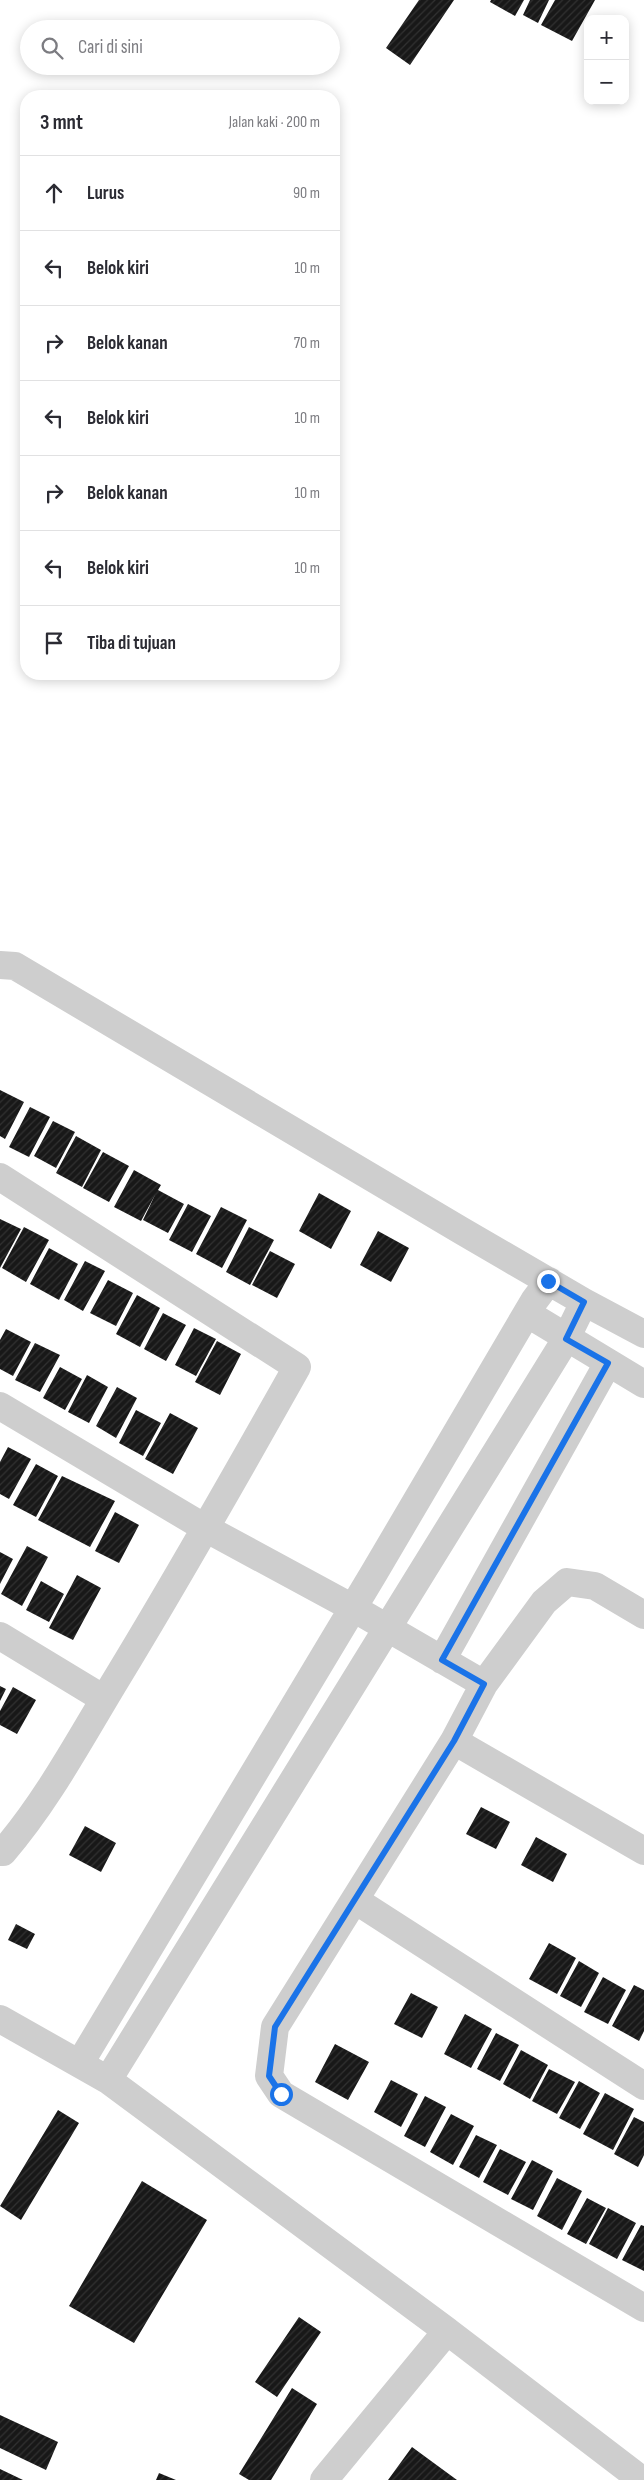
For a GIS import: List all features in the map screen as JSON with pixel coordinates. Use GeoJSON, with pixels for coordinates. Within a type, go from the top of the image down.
{"type":"FeatureCollection","features":[{"type":"Feature","properties":{"kind":"street"},"geometry":{"type":"LineString","coordinates":[[0,965],[15,966],[548,1281],[644,1334]]}},
{"type":"Feature","properties":{"kind":"street"},"geometry":{"type":"LineString","coordinates":[[0,1177],[297,1367],[206,1529],[104,1699],[24,1828],[3,1852],[0,1852]]}},
{"type":"Feature","properties":{"kind":"street"},"geometry":{"type":"LineString","coordinates":[[80,2063],[548,1281]]}},
{"type":"Feature","properties":{"kind":"street"},"geometry":{"type":"LineString","coordinates":[[108,2080],[388,1630],[566,1339],[584,1302]]}},
{"type":"Feature","properties":{"kind":"street"},"geometry":{"type":"LineString","coordinates":[[528,1314],[566,1339],[644,1384]]}},
{"type":"Feature","properties":{"kind":"street"},"geometry":{"type":"LineString","coordinates":[[442,1660],[608,1363]]}},
{"type":"Feature","properties":{"kind":"street"},"geometry":{"type":"LineString","coordinates":[[0,1406],[206,1529],[353,1608],[484,1684]]}},
{"type":"Feature","properties":{"kind":"street"},"geometry":{"type":"LineString","coordinates":[[644,1615],[595,1586],[567,1582],[544,1602],[484,1684],[454,1741],[275,2027],[269,2076],[281,2094],[644,2308]]}},
{"type":"Feature","properties":{"kind":"street"},"geometry":{"type":"LineString","coordinates":[[0,1636],[104,1699]]}},
{"type":"Feature","properties":{"kind":"street"},"geometry":{"type":"LineString","coordinates":[[454,1741],[644,1851]]}},
{"type":"Feature","properties":{"kind":"street"},"geometry":{"type":"LineString","coordinates":[[355,1900],[644,2086]]}},
{"type":"Feature","properties":{"kind":"street"},"geometry":{"type":"LineString","coordinates":[[0,2019],[108,2080],[447,2331],[642,2480]]}},
{"type":"Feature","properties":{"kind":"street"},"geometry":{"type":"LineString","coordinates":[[324,2480],[447,2331]]}},
{"type":"Feature","properties":{"kind":"building"},"geometry":{"type":"Polygon","coordinates":[[[419,0],[454,0],[410,65],[386,48],[419,0]]]}},
{"type":"Feature","properties":{"kind":"building"},"geometry":{"type":"Polygon","coordinates":[[[491,0],[524,0],[515,16],[490,2],[491,0]]]}},
{"type":"Feature","properties":{"kind":"building"},"geometry":{"type":"Polygon","coordinates":[[[530,0],[549,0],[538,23],[523,15],[530,0]]]}},
{"type":"Feature","properties":{"kind":"building"},"geometry":{"type":"Polygon","coordinates":[[[555,0],[595,0],[587,15],[584,15],[584,20],[572,41],[541,25],[555,0]]]}},
{"type":"Feature","properties":{"kind":"building"},"geometry":{"type":"Polygon","coordinates":[[[0,1090],[24,1102],[5,1139],[0,1136],[0,1090]]]}},
{"type":"Feature","properties":{"kind":"building"},"geometry":{"type":"Polygon","coordinates":[[[30,1107],[50,1117],[29,1157],[9,1147],[30,1107]]]}},
{"type":"Feature","properties":{"kind":"building"},"geometry":{"type":"Polygon","coordinates":[[[53,1121],[75,1132],[56,1168],[34,1156],[53,1121]]]}},
{"type":"Feature","properties":{"kind":"building"},"geometry":{"type":"Polygon","coordinates":[[[76,1136],[101,1150],[82,1187],[56,1173],[76,1136]]]}},
{"type":"Feature","properties":{"kind":"building"},"geometry":{"type":"Polygon","coordinates":[[[103,1152],[129,1166],[109,1202],[83,1188],[103,1152]]]}},
{"type":"Feature","properties":{"kind":"building"},"geometry":{"type":"Polygon","coordinates":[[[134,1170],[161,1185],[158,1190],[184,1204],[168,1233],[143,1220],[155,1195],[141,1221],[114,1207],[134,1170]]]}},
{"type":"Feature","properties":{"kind":"building"},"geometry":{"type":"Polygon","coordinates":[[[319,1193],[351,1211],[331,1249],[299,1231],[319,1193]]]}},
{"type":"Feature","properties":{"kind":"building"},"geometry":{"type":"Polygon","coordinates":[[[188,1204],[211,1216],[192,1252],[169,1240],[188,1204]]]}},
{"type":"Feature","properties":{"kind":"building"},"geometry":{"type":"Polygon","coordinates":[[[221,1207],[247,1220],[222,1268],[196,1254],[221,1207]]]}},
{"type":"Feature","properties":{"kind":"building"},"geometry":{"type":"Polygon","coordinates":[[[0,1219],[21,1229],[0,1268],[0,1219]]]}},
{"type":"Feature","properties":{"kind":"building"},"geometry":{"type":"Polygon","coordinates":[[[24,1227],[49,1240],[26,1282],[2,1268],[24,1227]]]}},
{"type":"Feature","properties":{"kind":"building"},"geometry":{"type":"Polygon","coordinates":[[[249,1227],[274,1240],[250,1285],[226,1272],[249,1227]]]}},
{"type":"Feature","properties":{"kind":"building"},"geometry":{"type":"Polygon","coordinates":[[[378,1231],[409,1248],[391,1282],[360,1265],[378,1231]]]}},
{"type":"Feature","properties":{"kind":"building"},"geometry":{"type":"Polygon","coordinates":[[[49,1248],[78,1264],[59,1300],[30,1284],[49,1248]]]}},
{"type":"Feature","properties":{"kind":"building"},"geometry":{"type":"Polygon","coordinates":[[[270,1251],[295,1264],[277,1298],[252,1285],[270,1251]]]}},
{"type":"Feature","properties":{"kind":"building"},"geometry":{"type":"Polygon","coordinates":[[[85,1261],[105,1271],[83,1311],[64,1300],[85,1261]]]}},
{"type":"Feature","properties":{"kind":"building"},"geometry":{"type":"Polygon","coordinates":[[[108,1280],[133,1293],[116,1326],[90,1313],[108,1280]]]}},
{"type":"Feature","properties":{"kind":"building"},"geometry":{"type":"Polygon","coordinates":[[[137,1295],[160,1308],[140,1347],[116,1334],[137,1295]]]}},
{"type":"Feature","properties":{"kind":"building"},"geometry":{"type":"Polygon","coordinates":[[[163,1313],[186,1325],[166,1361],[144,1349],[163,1313]]]}},
{"type":"Feature","properties":{"kind":"building"},"geometry":{"type":"Polygon","coordinates":[[[194,1328],[216,1339],[196,1376],[175,1365],[194,1328]]]}},
{"type":"Feature","properties":{"kind":"building"},"geometry":{"type":"Polygon","coordinates":[[[6,1329],[31,1342],[13,1376],[0,1369],[0,1340],[6,1329]]]}},
{"type":"Feature","properties":{"kind":"building"},"geometry":{"type":"Polygon","coordinates":[[[217,1341],[241,1354],[220,1395],[195,1382],[217,1341]]]}},
{"type":"Feature","properties":{"kind":"building"},"geometry":{"type":"Polygon","coordinates":[[[35,1343],[60,1355],[40,1392],[15,1380],[35,1343]]]}},
{"type":"Feature","properties":{"kind":"building"},"geometry":{"type":"Polygon","coordinates":[[[60,1367],[82,1379],[65,1410],[43,1398],[60,1367]]]}},
{"type":"Feature","properties":{"kind":"building"},"geometry":{"type":"Polygon","coordinates":[[[87,1375],[108,1387],[89,1423],[68,1412],[87,1375]]]}},
{"type":"Feature","properties":{"kind":"building"},"geometry":{"type":"Polygon","coordinates":[[[117,1387],[137,1398],[116,1438],[96,1426],[117,1387]]]}},
{"type":"Feature","properties":{"kind":"building"},"geometry":{"type":"Polygon","coordinates":[[[136,1410],[161,1423],[143,1456],[119,1443],[136,1410]]]}},
{"type":"Feature","properties":{"kind":"building"},"geometry":{"type":"Polygon","coordinates":[[[170,1413],[198,1428],[173,1474],[145,1459],[170,1413]]]}},
{"type":"Feature","properties":{"kind":"building"},"geometry":{"type":"Polygon","coordinates":[[[8,1447],[31,1459],[9,1499],[0,1494],[0,1462],[8,1447]]]}},
{"type":"Feature","properties":{"kind":"building"},"geometry":{"type":"Polygon","coordinates":[[[36,1464],[58,1476],[36,1517],[13,1505],[36,1464]]]}},
{"type":"Feature","properties":{"kind":"building"},"geometry":{"type":"Polygon","coordinates":[[[62,1476],[115,1501],[90,1547],[38,1520],[62,1476]]]}},
{"type":"Feature","properties":{"kind":"building"},"geometry":{"type":"Polygon","coordinates":[[[115,1512],[139,1525],[119,1563],[95,1551],[115,1512]]]}},
{"type":"Feature","properties":{"kind":"building"},"geometry":{"type":"Polygon","coordinates":[[[27,1546],[48,1557],[22,1606],[1,1594],[27,1546]]]}},
{"type":"Feature","properties":{"kind":"building"},"geometry":{"type":"Polygon","coordinates":[[[0,1552],[13,1559],[0,1584],[0,1552]]]}},
{"type":"Feature","properties":{"kind":"building"},"geometry":{"type":"Polygon","coordinates":[[[77,1575],[101,1588],[73,1640],[49,1628],[77,1575]]]}},
{"type":"Feature","properties":{"kind":"building"},"geometry":{"type":"Polygon","coordinates":[[[41,1581],[64,1594],[49,1622],[26,1610],[41,1581]]]}},
{"type":"Feature","properties":{"kind":"building"},"geometry":{"type":"Polygon","coordinates":[[[0,1686],[6,1689],[0,1701],[0,1686]]]}},
{"type":"Feature","properties":{"kind":"building"},"geometry":{"type":"Polygon","coordinates":[[[13,1687],[36,1700],[17,1734],[0,1725],[0,1711],[13,1687]]]}},
{"type":"Feature","properties":{"kind":"building"},"geometry":{"type":"Polygon","coordinates":[[[481,1807],[510,1822],[496,1849],[466,1834],[481,1807]]]}},
{"type":"Feature","properties":{"kind":"building"},"geometry":{"type":"Polygon","coordinates":[[[85,1826],[116,1843],[101,1872],[69,1855],[85,1826]]]}},
{"type":"Feature","properties":{"kind":"building"},"geometry":{"type":"Polygon","coordinates":[[[536,1837],[567,1854],[553,1882],[521,1865],[536,1837]]]}},
{"type":"Feature","properties":{"kind":"building"},"geometry":{"type":"Polygon","coordinates":[[[16,1924],[35,1934],[27,1949],[8,1940],[16,1924]]]}},
{"type":"Feature","properties":{"kind":"building"},"geometry":{"type":"Polygon","coordinates":[[[549,1943],[576,1958],[557,1994],[529,1979],[549,1943]]]}},
{"type":"Feature","properties":{"kind":"building"},"geometry":{"type":"Polygon","coordinates":[[[579,1961],[599,1973],[581,2007],[560,1996],[579,1961]]]}},
{"type":"Feature","properties":{"kind":"building"},"geometry":{"type":"Polygon","coordinates":[[[603,1977],[626,1990],[608,2024],[584,2012],[603,1977]]]}},
{"type":"Feature","properties":{"kind":"building"},"geometry":{"type":"Polygon","coordinates":[[[634,1985],[644,1990],[644,2031],[639,2041],[612,2026],[634,1985]]]}},
{"type":"Feature","properties":{"kind":"building"},"geometry":{"type":"Polygon","coordinates":[[[411,1993],[438,2007],[422,2038],[394,2024],[411,1993]]]}},
{"type":"Feature","properties":{"kind":"building"},"geometry":{"type":"Polygon","coordinates":[[[465,2014],[492,2029],[471,2068],[444,2054],[465,2014]]]}},
{"type":"Feature","properties":{"kind":"building"},"geometry":{"type":"Polygon","coordinates":[[[496,2033],[519,2045],[500,2081],[477,2069],[496,2033]]]}},
{"type":"Feature","properties":{"kind":"building"},"geometry":{"type":"Polygon","coordinates":[[[335,2044],[369,2062],[348,2100],[315,2082],[335,2044]]]}},
{"type":"Feature","properties":{"kind":"building"},"geometry":{"type":"Polygon","coordinates":[[[521,2050],[548,2065],[530,2099],[503,2084],[521,2050]]]}},
{"type":"Feature","properties":{"kind":"building"},"geometry":{"type":"Polygon","coordinates":[[[549,2069],[575,2082],[557,2114],[532,2101],[549,2069]]]}},
{"type":"Feature","properties":{"kind":"building"},"geometry":{"type":"Polygon","coordinates":[[[391,2080],[418,2094],[401,2127],[374,2112],[391,2080]]]}},
{"type":"Feature","properties":{"kind":"building"},"geometry":{"type":"Polygon","coordinates":[[[579,2081],[600,2093],[580,2129],[559,2118],[579,2081]]]}},
{"type":"Feature","properties":{"kind":"building"},"geometry":{"type":"Polygon","coordinates":[[[605,2093],[634,2109],[613,2150],[583,2134],[605,2093]]]}},
{"type":"Feature","properties":{"kind":"building"},"geometry":{"type":"Polygon","coordinates":[[[425,2096],[446,2107],[425,2147],[404,2136],[425,2096]]]}},
{"type":"Feature","properties":{"kind":"building"},"geometry":{"type":"Polygon","coordinates":[[[58,2110],[79,2123],[21,2220],[0,2206],[58,2110]]]}},
{"type":"Feature","properties":{"kind":"building"},"geometry":{"type":"Polygon","coordinates":[[[451,2114],[474,2126],[453,2165],[430,2152],[451,2114]]]}},
{"type":"Feature","properties":{"kind":"building"},"geometry":{"type":"Polygon","coordinates":[[[634,2117],[644,2122],[644,2155],[638,2167],[614,2154],[634,2117]]]}},
{"type":"Feature","properties":{"kind":"building"},"geometry":{"type":"Polygon","coordinates":[[[476,2135],[497,2145],[479,2178],[459,2167],[476,2135]]]}},
{"type":"Feature","properties":{"kind":"building"},"geometry":{"type":"Polygon","coordinates":[[[500,2149],[526,2162],[508,2195],[483,2182],[500,2149]]]}},
{"type":"Feature","properties":{"kind":"building"},"geometry":{"type":"Polygon","coordinates":[[[532,2160],[553,2171],[533,2210],[511,2199],[532,2160]]]}},
{"type":"Feature","properties":{"kind":"building"},"geometry":{"type":"Polygon","coordinates":[[[557,2178],[582,2191],[562,2230],[537,2216],[557,2178]]]}},
{"type":"Feature","properties":{"kind":"building"},"geometry":{"type":"Polygon","coordinates":[[[142,2181],[207,2220],[134,2343],[69,2306],[142,2181]]]}},
{"type":"Feature","properties":{"kind":"building"},"geometry":{"type":"Polygon","coordinates":[[[587,2198],[606,2208],[586,2244],[567,2234],[587,2198]]]}},
{"type":"Feature","properties":{"kind":"building"},"geometry":{"type":"Polygon","coordinates":[[[608,2208],[636,2223],[617,2259],[589,2244],[608,2208]]]}},
{"type":"Feature","properties":{"kind":"building"},"geometry":{"type":"Polygon","coordinates":[[[641,2225],[644,2226],[644,2271],[622,2260],[641,2225]]]}},
{"type":"Feature","properties":{"kind":"building"},"geometry":{"type":"Polygon","coordinates":[[[299,2317],[321,2332],[277,2397],[255,2382],[299,2317]]]}},
{"type":"Feature","properties":{"kind":"building"},"geometry":{"type":"Polygon","coordinates":[[[292,2388],[317,2404],[271,2480],[249,2480],[239,2474],[292,2388]]]}},
{"type":"Feature","properties":{"kind":"building"},"geometry":{"type":"Polygon","coordinates":[[[0,2415],[58,2442],[46,2470],[0,2448],[0,2415]]]}},
{"type":"Feature","properties":{"kind":"building"},"geometry":{"type":"Polygon","coordinates":[[[412,2447],[457,2480],[388,2480],[412,2447]]]}},
{"type":"Feature","properties":{"kind":"building"},"geometry":{"type":"Polygon","coordinates":[[[0,2469],[23,2480],[0,2480],[0,2469]]]}},
{"type":"Feature","properties":{"kind":"building"},"geometry":{"type":"Polygon","coordinates":[[[159,2473],[176,2480],[156,2480],[159,2473]]]}},
{"type":"Feature","properties":{"kind":"route"},"geometry":{"type":"LineString","coordinates":[[281,2094],[269,2076],[275,2027],[454,1741],[484,1684],[442,1660],[608,1363],[566,1339],[584,1302],[548,1281]]}}]}
